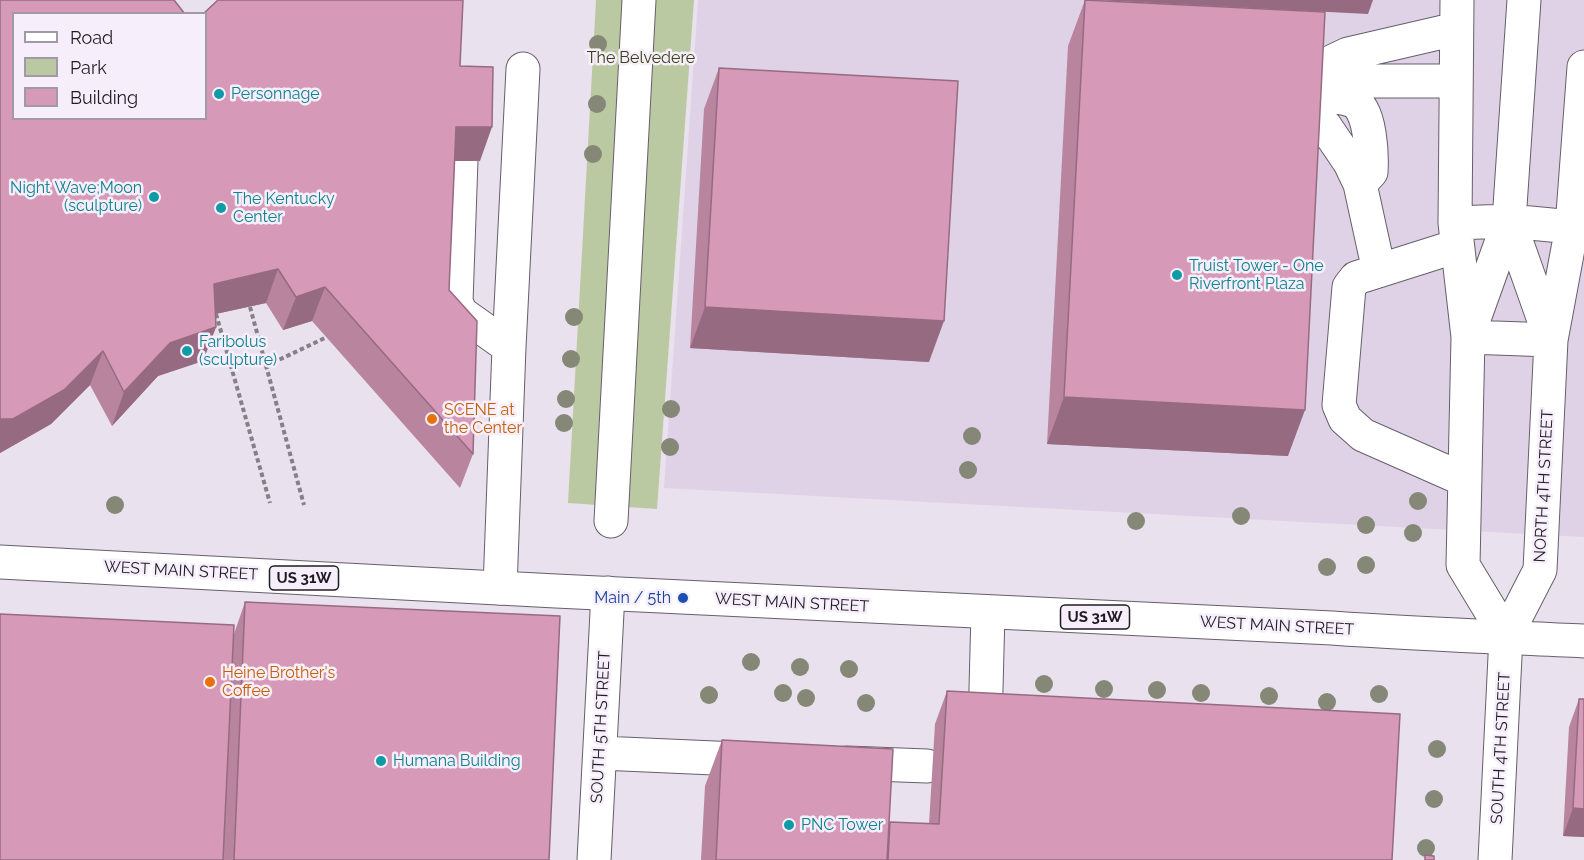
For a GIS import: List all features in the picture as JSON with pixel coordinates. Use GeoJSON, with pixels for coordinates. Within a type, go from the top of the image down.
{"type":"FeatureCollection","features":[{"type":"Feature","properties":{"kind":"street"},"geometry":{"type":"LineString","coordinates":[[611,521],[639,0]]}},
{"type":"Feature","properties":{"kind":"street","name":"NORTH 4TH STREET"},"geometry":{"type":"LineString","coordinates":[[1468,338],[1509,221],[1524,0]]}},
{"type":"Feature","properties":{"kind":"street"},"geometry":{"type":"LineString","coordinates":[[1307,89],[1348,54],[1456,15]]}},
{"type":"Feature","properties":{"kind":"street","name":"NORTH 4TH STREET"},"geometry":{"type":"LineString","coordinates":[[1456,15],[1456,235],[1468,338],[1463,565],[1506,636]]}},
{"type":"Feature","properties":{"kind":"street","name":"NORTH 4TH STREET"},"geometry":{"type":"LineString","coordinates":[[1506,636],[1540,570],[1551,340],[1572,227],[1584,67]]}},
{"type":"Feature","properties":{"kind":"street"},"geometry":{"type":"LineString","coordinates":[[500,588],[523,69]]}},
{"type":"Feature","properties":{"kind":"street"},"geometry":{"type":"LineString","coordinates":[[1307,89],[1456,81]]}},
{"type":"Feature","properties":{"kind":"street"},"geometry":{"type":"LineString","coordinates":[[1307,89],[1325,126],[1350,163],[1360,184],[1379,271]]}},
{"type":"Feature","properties":{"kind":"street"},"geometry":{"type":"LineString","coordinates":[[461,160],[456,302],[461,313],[510,347]]}},
{"type":"Feature","properties":{"kind":"street"},"geometry":{"type":"LineString","coordinates":[[1465,480],[1363,435],[1345,419],[1339,405],[1349,287],[1356,278],[1379,271],[1456,235],[1509,221],[1572,227]]}},
{"type":"Feature","properties":{"kind":"street","name":"NORTH 4TH STREET"},"geometry":{"type":"LineString","coordinates":[[1509,221],[1551,340]]}},
{"type":"Feature","properties":{"kind":"street"},"geometry":{"type":"LineString","coordinates":[[1468,338],[1551,340]]}},
{"type":"Feature","properties":{"kind":"street","name":"WEST MAIN STREET"},"geometry":{"type":"LineString","coordinates":[[0,562],[1332,628],[1422,635],[1506,636],[1584,641]]}},
{"type":"Feature","properties":{"kind":"street","name":"SOUTH 5TH STREET"},"geometry":{"type":"LineString","coordinates":[[594,860],[608,593]]}},
{"type":"Feature","properties":{"kind":"street"},"geometry":{"type":"LineString","coordinates":[[985,728],[988,612]]}},
{"type":"Feature","properties":{"kind":"street","name":"SOUTH 4TH STREET"},"geometry":{"type":"LineString","coordinates":[[1495,860],[1506,636]]}},
{"type":"Feature","properties":{"kind":"street"},"geometry":{"type":"LineString","coordinates":[[600,753],[927,766]]}},
{"type":"Feature","properties":{"kind":"path"},"geometry":{"type":"LineString","coordinates":[[250,307],[304,505]]}},
{"type":"Feature","properties":{"kind":"path"},"geometry":{"type":"LineString","coordinates":[[216,314],[270,503]]}},
{"type":"Feature","properties":{"kind":"path"},"geometry":{"type":"LineString","coordinates":[[266,366],[327,338]]}},
{"type":"Feature","properties":{"kind":"shaded area"},"geometry":{"type":"Polygon","coordinates":[[[698,0],[1584,0],[1584,537],[664,488],[698,0]]]}},
{"type":"Feature","properties":{"kind":"green space","name":"The Belvedere"},"geometry":{"type":"Polygon","coordinates":[[[596,0],[694,0],[657,509],[568,503],[596,0]]]}},
{"type":"Feature","properties":{"kind":"building","name":"The Kentucky Center"},"geometry":{"type":"Polygon","coordinates":[[[0,0],[174,0],[183,12],[12,12],[12,120],[207,120],[207,12],[205,12],[218,0],[463,0],[460,66],[493,67],[492,127],[456,127],[449,290],[477,321],[473,454],[325,287],[296,297],[278,269],[214,284],[216,327],[170,343],[124,392],[103,351],[64,390],[13,419],[0,419],[0,0]]]}},
{"type":"Feature","properties":{"kind":"building","name":"Truist Tower - One Riverfront Plaza"},"geometry":{"type":"Polygon","coordinates":[[[1085,0],[1325,12],[1305,410],[1064,397],[1085,0]]]}},
{"type":"Feature","properties":{"kind":"building"},"geometry":{"type":"Polygon","coordinates":[[[719,68],[958,81],[944,321],[705,307],[719,68]]]}},
{"type":"Feature","properties":{"kind":"building","name":"Humana Building"},"geometry":{"type":"Polygon","coordinates":[[[245,602],[560,616],[549,860],[234,860],[245,602]]]}},
{"type":"Feature","properties":{"kind":"building"},"geometry":{"type":"Polygon","coordinates":[[[0,614],[234,625],[223,860],[0,860],[0,614]]]}},
{"type":"Feature","properties":{"kind":"building"},"geometry":{"type":"Polygon","coordinates":[[[947,691],[1400,714],[1392,860],[888,860],[890,822],[939,824],[947,691]]]}},
{"type":"Feature","properties":{"kind":"building"},"geometry":{"type":"Polygon","coordinates":[[[1579,699],[1584,699],[1584,809],[1573,808],[1579,699]]]}},
{"type":"Feature","properties":{"kind":"building"},"geometry":{"type":"Polygon","coordinates":[[[722,740],[893,749],[887,860],[716,860],[722,740]]]}},
{"type":"Feature","properties":{"kind":"building"},"geometry":{"type":"Polygon","coordinates":[[[1425,855],[1434,856],[1434,860],[1425,860],[1425,855]]]}},
{"type":"Feature","properties":{"kind":"place","name":"Personnage"},"geometry":{"type":"Point","coordinates":[219,94]}},
{"type":"Feature","properties":{"kind":"place","name":"Night Wave;Moon (sculpture)"},"geometry":{"type":"Point","coordinates":[154,197]}},
{"type":"Feature","properties":{"kind":"place","name":"The Kentucky Center"},"geometry":{"type":"Point","coordinates":[221,208]}},
{"type":"Feature","properties":{"kind":"place","name":"Truist Tower - One Riverfront Plaza"},"geometry":{"type":"Point","coordinates":[1177,275]}},
{"type":"Feature","properties":{"kind":"place","name":"Faribolus (sculpture)"},"geometry":{"type":"Point","coordinates":[187,351]}},
{"type":"Feature","properties":{"kind":"place","name":"SCENE at the Center"},"geometry":{"type":"Point","coordinates":[432,419]}},
{"type":"Feature","properties":{"kind":"place","name":"Main / 5th"},"geometry":{"type":"Point","coordinates":[683,598]}},
{"type":"Feature","properties":{"kind":"place","name":"Heine Brother's Coffee"},"geometry":{"type":"Point","coordinates":[210,682]}},
{"type":"Feature","properties":{"kind":"place","name":"Humana Building"},"geometry":{"type":"Point","coordinates":[381,761]}},
{"type":"Feature","properties":{"kind":"place","name":"PNC Tower"},"geometry":{"type":"Point","coordinates":[789,825]}}]}
